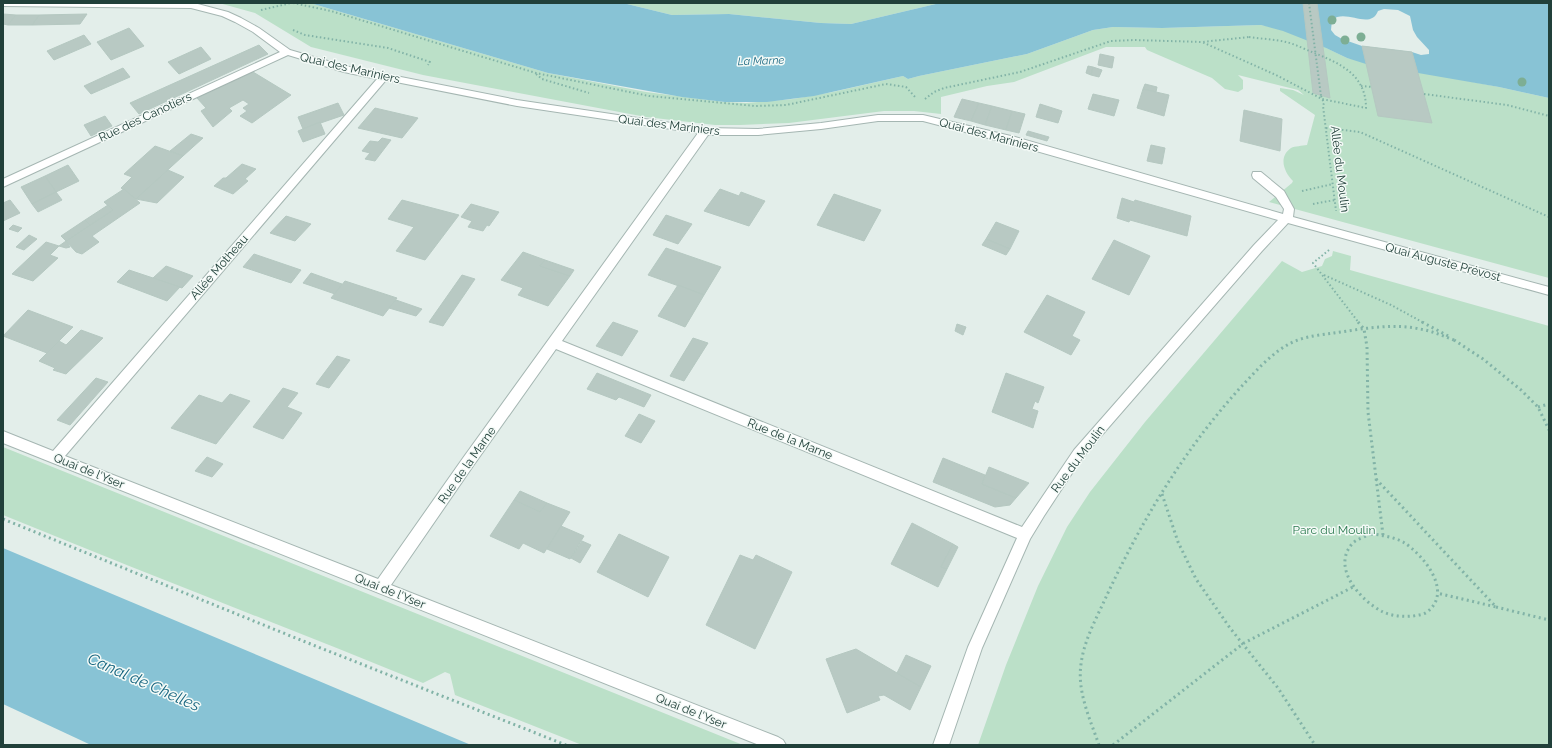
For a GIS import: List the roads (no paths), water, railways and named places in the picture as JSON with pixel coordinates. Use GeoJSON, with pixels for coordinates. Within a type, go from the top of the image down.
{"type":"FeatureCollection","features":[{"type":"Feature","properties":{"kind":"street","name":"Quai des Mariniers"},"geometry":{"type":"LineString","coordinates":[[3,3],[191,5],[225,14],[238,20],[256,30],[287,52],[344,69],[517,103],[704,131],[758,132],[815,127],[878,118],[923,118],[1015,141],[1337,233]]}},
{"type":"Feature","properties":{"kind":"street","name":"Rue des Canotiers"},"geometry":{"type":"LineString","coordinates":[[3,183],[287,52]]}},
{"type":"Feature","properties":{"kind":"street","name":"Allée Motheau"},"geometry":{"type":"LineString","coordinates":[[55,458],[384,77]]}},
{"type":"Feature","properties":{"kind":"street","name":"Rue de la Marne"},"geometry":{"type":"LineString","coordinates":[[381,587],[468,462],[704,131]]}},
{"type":"Feature","properties":{"kind":"street"},"geometry":{"type":"LineString","coordinates":[[1257,175],[1280,194],[1289,209],[1287,218]]}},
{"type":"Feature","properties":{"kind":"street","name":"Rue du Moulin"},"geometry":{"type":"LineString","coordinates":[[941,745],[975,648],[1025,535],[1039,512],[1078,454],[1258,248],[1287,218]]}},
{"type":"Feature","properties":{"kind":"street","name":"Quai Auguste Prévost"},"geometry":{"type":"LineString","coordinates":[[1337,233],[1549,291]]}},
{"type":"Feature","properties":{"kind":"street","name":"Rue de la Marne"},"geometry":{"type":"LineString","coordinates":[[554,343],[1025,535]]}},
{"type":"Feature","properties":{"kind":"street","name":"Quai de l'Yser"},"geometry":{"type":"LineString","coordinates":[[3,437],[778,745]]}},
{"type":"Feature","properties":{"kind":"water","name":"La Marne"},"geometry":{"type":"Polygon","coordinates":[[[310,3],[623,3],[672,15],[729,14],[821,23],[851,24],[940,3],[1549,3],[1549,98],[1499,87],[1366,64],[1347,58],[1283,31],[1261,25],[1162,28],[1113,27],[1093,30],[1027,54],[908,79],[903,76],[814,96],[767,102],[725,102],[682,97],[548,73],[310,3]],[[1384,9],[1378,11],[1374,17],[1369,19],[1344,16],[1338,17],[1332,20],[1331,30],[1335,35],[1342,39],[1362,46],[1412,52],[1421,55],[1429,54],[1429,50],[1417,37],[1413,30],[1410,16],[1398,10],[1384,9]]]}},
{"type":"Feature","properties":{"kind":"water","name":"Canal de Chelles"},"geometry":{"type":"Polygon","coordinates":[[[3,548],[471,745],[91,745],[3,704],[3,548]]]}},
{"type":"Feature","properties":{"kind":"park label","name":"Parc du Moulin"},"geometry":{"type":"Point","coordinates":[1334,530]}}]}
